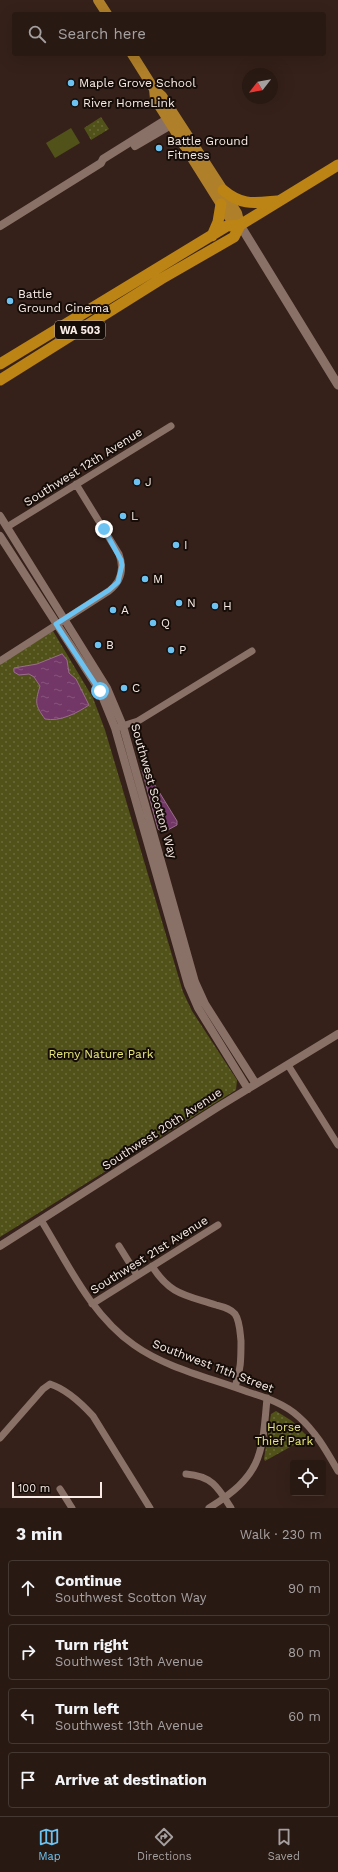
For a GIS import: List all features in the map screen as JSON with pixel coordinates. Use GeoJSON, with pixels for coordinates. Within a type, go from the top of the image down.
{"type":"FeatureCollection","features":[{"type":"Feature","properties":{"kind":"highway","name":"WA 503"},"geometry":{"type":"LineString","coordinates":[[0,364],[227,226],[240,225],[338,165]]}},
{"type":"Feature","properties":{"kind":"highway"},"geometry":{"type":"LineString","coordinates":[[223,190],[242,202],[254,203],[280,201]]}},
{"type":"Feature","properties":{"kind":"highway"},"geometry":{"type":"LineString","coordinates":[[212,236],[218,222],[221,204]]}},
{"type":"Feature","properties":{"kind":"highway","name":"WA 503"},"geometry":{"type":"LineString","coordinates":[[0,380],[161,279],[234,237],[240,225]]}},
{"type":"Feature","properties":{"kind":"main road"},"geometry":{"type":"LineString","coordinates":[[98,0],[106,12]]}},
{"type":"Feature","properties":{"kind":"main road"},"geometry":{"type":"LineString","coordinates":[[133,56],[154,90],[162,96],[223,190],[237,213],[240,225],[338,385]]}},
{"type":"Feature","properties":{"kind":"main road"},"geometry":{"type":"LineString","coordinates":[[154,90],[155,99],[229,217],[240,225]]}},
{"type":"Feature","properties":{"kind":"main road"},"geometry":{"type":"LineString","coordinates":[[169,122],[173,121],[181,132],[191,140]]}},
{"type":"Feature","properties":{"kind":"street"},"geometry":{"type":"LineString","coordinates":[[0,226],[101,163],[103,159],[169,122]]}},
{"type":"Feature","properties":{"kind":"street","name":"Southwest 12th Avenue"},"geometry":{"type":"LineString","coordinates":[[7,527],[171,426]]}},
{"type":"Feature","properties":{"kind":"street"},"geometry":{"type":"LineString","coordinates":[[0,661],[114,587],[121,575],[122,565],[119,554],[76,484]]}},
{"type":"Feature","properties":{"kind":"street","name":"Southwest Scotton Way"},"geometry":{"type":"LineString","coordinates":[[0,516],[107,688],[123,726],[193,998],[248,1089]]}},
{"type":"Feature","properties":{"kind":"street","name":"Southwest Scotton Way"},"geometry":{"type":"LineString","coordinates":[[0,536],[100,691],[115,728],[180,943],[198,989],[256,1084]]}},
{"type":"Feature","properties":{"kind":"street"},"geometry":{"type":"LineString","coordinates":[[115,728],[138,721],[252,651]]}},
{"type":"Feature","properties":{"kind":"street","name":"Southwest 20th Avenue"},"geometry":{"type":"LineString","coordinates":[[0,1246],[248,1089],[338,1034]]}},
{"type":"Feature","properties":{"kind":"street"},"geometry":{"type":"LineString","coordinates":[[288,1065],[338,1146]]}},
{"type":"Feature","properties":{"kind":"street","name":"Southwest 11th Street"},"geometry":{"type":"LineString","coordinates":[[41,1220],[92,1304],[113,1329],[145,1353],[164,1362],[267,1398],[286,1407],[305,1422],[317,1437],[338,1471]]}},
{"type":"Feature","properties":{"kind":"street","name":"Southwest 21st Avenue"},"geometry":{"type":"LineString","coordinates":[[92,1304],[218,1226]]}},
{"type":"Feature","properties":{"kind":"street"},"geometry":{"type":"LineString","coordinates":[[119,1246],[137,1276]]}},
{"type":"Feature","properties":{"kind":"street"},"geometry":{"type":"LineString","coordinates":[[152,1266],[163,1282],[175,1291],[230,1310],[235,1314],[238,1320],[242,1360],[235,1387]]}},
{"type":"Feature","properties":{"kind":"street"},"geometry":{"type":"LineString","coordinates":[[0,1438],[43,1389],[50,1384],[57,1386],[86,1408],[93,1416],[150,1508]]}},
{"type":"Feature","properties":{"kind":"street"},"geometry":{"type":"LineString","coordinates":[[209,1508],[225,1498],[254,1469],[259,1457],[263,1439],[267,1398]]}},
{"type":"Feature","properties":{"kind":"street"},"geometry":{"type":"LineString","coordinates":[[186,1474],[200,1475],[216,1485],[231,1508]]}},
{"type":"Feature","properties":{"kind":"street"},"geometry":{"type":"LineString","coordinates":[[60,1489],[72,1508]]}},
{"type":"Feature","properties":{"kind":"green space"},"geometry":{"type":"Polygon","coordinates":[[[101,117],[109,129],[91,140],[84,128],[101,117]]]}},
{"type":"Feature","properties":{"kind":"green space"},"geometry":{"type":"Polygon","coordinates":[[[71,128],[80,143],[55,158],[46,143],[71,128]]]}},
{"type":"Feature","properties":{"kind":"green space","name":"Remy Nature Park"},"geometry":{"type":"Polygon","coordinates":[[[53,631],[93,698],[105,730],[183,992],[192,1011],[237,1080],[236,1090],[0,1237],[0,664],[53,631]]]}},
{"type":"Feature","properties":{"kind":"green space","name":"Horse Thief Park"},"geometry":{"type":"Polygon","coordinates":[[[276,1411],[292,1421],[308,1437],[265,1461],[264,1459],[271,1414],[276,1411]]]}},
{"type":"Feature","properties":{"kind":"water"},"geometry":{"type":"Polygon","coordinates":[[[62,654],[67,660],[69,673],[76,679],[89,705],[74,714],[62,718],[51,720],[45,719],[37,704],[37,696],[40,686],[34,677],[29,674],[19,675],[14,672],[14,668],[37,664],[62,654]]]}},
{"type":"Feature","properties":{"kind":"water"},"geometry":{"type":"Polygon","coordinates":[[[145,769],[177,821],[177,825],[164,832],[161,832],[158,829],[142,770],[145,769]]]}},
{"type":"Feature","properties":{"kind":"place","name":"Maple Grove School"},"geometry":{"type":"Point","coordinates":[71,83]}},
{"type":"Feature","properties":{"kind":"place","name":"River HomeLink"},"geometry":{"type":"Point","coordinates":[75,103]}},
{"type":"Feature","properties":{"kind":"place","name":"Battle Ground Fitness"},"geometry":{"type":"Point","coordinates":[159,148]}},
{"type":"Feature","properties":{"kind":"place","name":"Battle Ground Cinema"},"geometry":{"type":"Point","coordinates":[10,301]}},
{"type":"Feature","properties":{"kind":"place","name":"J"},"geometry":{"type":"Point","coordinates":[137,482]}},
{"type":"Feature","properties":{"kind":"place","name":"L"},"geometry":{"type":"Point","coordinates":[123,516]}},
{"type":"Feature","properties":{"kind":"place","name":"I"},"geometry":{"type":"Point","coordinates":[176,545]}},
{"type":"Feature","properties":{"kind":"place","name":"M"},"geometry":{"type":"Point","coordinates":[145,579]}},
{"type":"Feature","properties":{"kind":"place","name":"N"},"geometry":{"type":"Point","coordinates":[179,603]}},
{"type":"Feature","properties":{"kind":"place","name":"H"},"geometry":{"type":"Point","coordinates":[215,606]}},
{"type":"Feature","properties":{"kind":"place","name":"A"},"geometry":{"type":"Point","coordinates":[113,610]}},
{"type":"Feature","properties":{"kind":"place","name":"Q"},"geometry":{"type":"Point","coordinates":[153,623]}},
{"type":"Feature","properties":{"kind":"place","name":"B"},"geometry":{"type":"Point","coordinates":[98,645]}},
{"type":"Feature","properties":{"kind":"place","name":"P"},"geometry":{"type":"Point","coordinates":[171,650]}},
{"type":"Feature","properties":{"kind":"place","name":"C"},"geometry":{"type":"Point","coordinates":[124,688]}},
{"type":"Feature","properties":{"kind":"route"},"geometry":{"type":"LineString","coordinates":[[100,691],[56,624],[114,587],[118,582],[121,575],[121,560],[104,529]]}}]}
